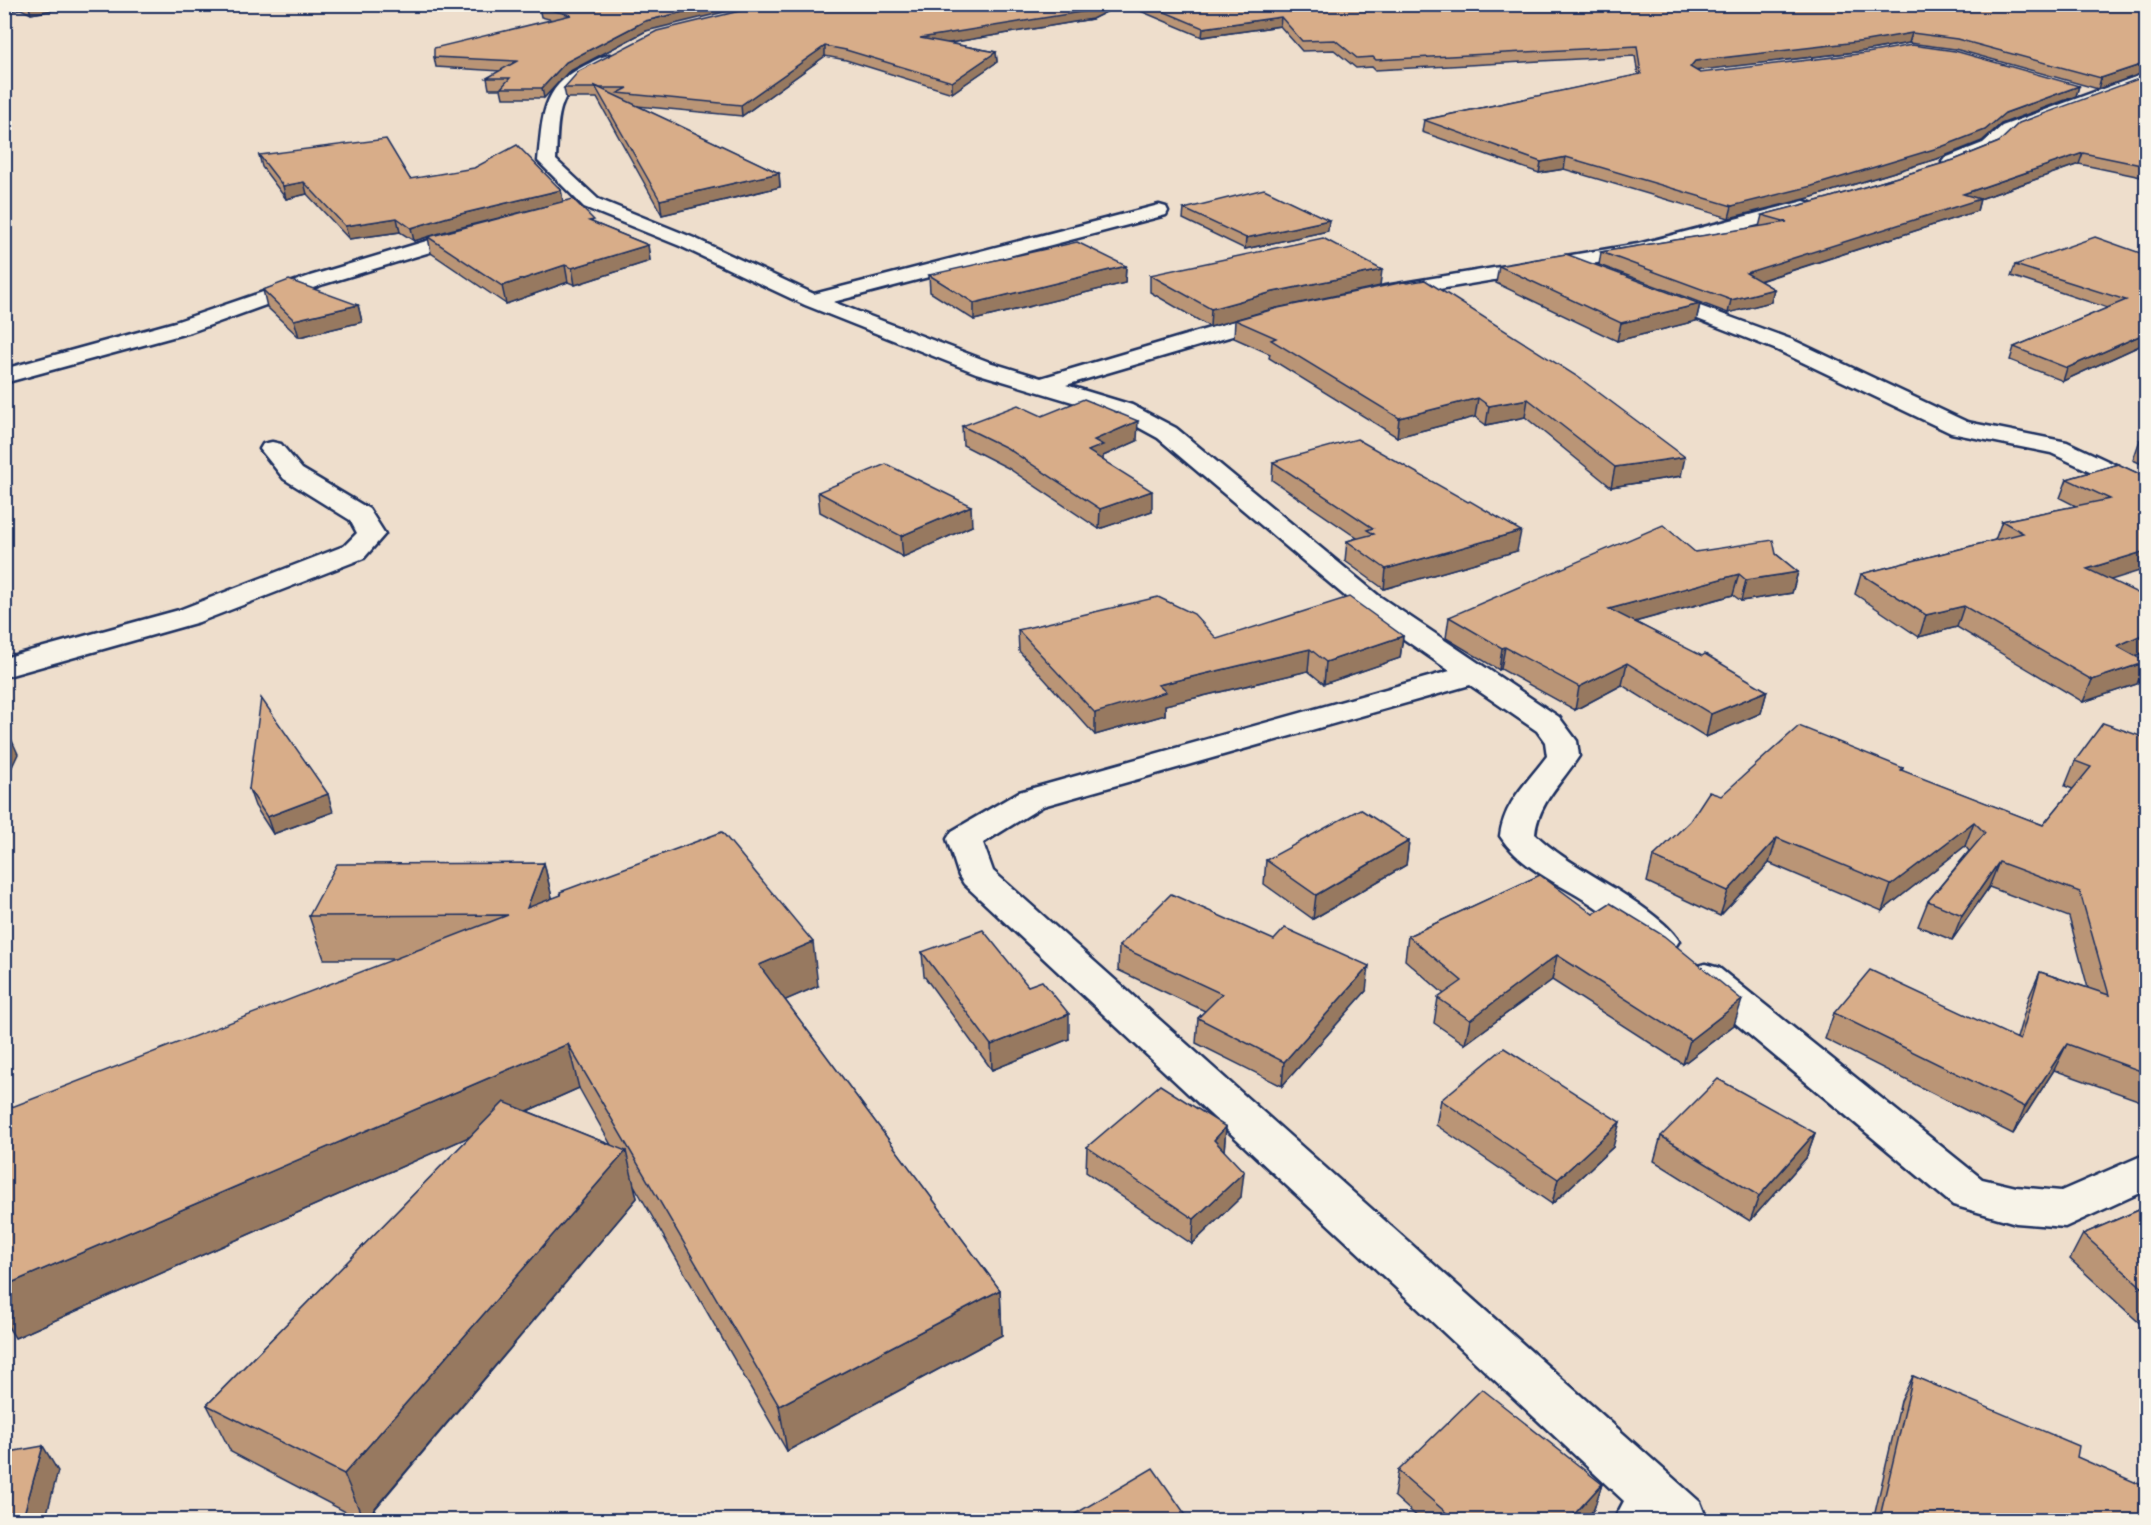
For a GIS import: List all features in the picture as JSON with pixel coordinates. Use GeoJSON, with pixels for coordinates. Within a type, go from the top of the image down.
{"type":"FeatureCollection","features":[{"type":"Feature","properties":{"kind":"street"},"geometry":{"type":"LineString","coordinates":[[630,46],[574,77],[554,98],[551,107],[547,161],[580,206],[717,255],[812,301],[984,368],[1124,410],[1167,433],[1369,602],[1548,724],[1561,741],[1563,756],[1530,798],[1517,822],[1517,836],[1535,854],[1616,904],[1968,1193],[2016,1205],[2066,1209],[2146,1170]]}},
{"type":"Feature","properties":{"kind":"street"},"geometry":{"type":"LineString","coordinates":[[1934,168],[1989,147],[2008,129],[2096,94],[2146,78]]}},
{"type":"Feature","properties":{"kind":"street"},"geometry":{"type":"LineString","coordinates":[[2074,89],[2096,94]]}},
{"type":"Feature","properties":{"kind":"street"},"geometry":{"type":"LineString","coordinates":[[1368,295],[1639,250],[1828,201]]}},
{"type":"Feature","properties":{"kind":"street"},"geometry":{"type":"LineString","coordinates":[[812,301],[1160,211]]}},
{"type":"Feature","properties":{"kind":"street"},"geometry":{"type":"LineString","coordinates":[[4,376],[183,327],[317,280],[491,228]]}},
{"type":"Feature","properties":{"kind":"street"},"geometry":{"type":"LineString","coordinates":[[1562,261],[1604,277]]}},
{"type":"Feature","properties":{"kind":"street"},"geometry":{"type":"LineString","coordinates":[[1636,289],[1785,345],[1960,428],[2058,447],[2146,488]]}},
{"type":"Feature","properties":{"kind":"street"},"geometry":{"type":"LineString","coordinates":[[1042,385],[1293,312]]}},
{"type":"Feature","properties":{"kind":"street"},"geometry":{"type":"LineString","coordinates":[[4,668],[189,616],[354,552],[371,534],[360,515],[293,474],[272,449]]}},
{"type":"Feature","properties":{"kind":"street"},"geometry":{"type":"LineString","coordinates":[[1475,674],[1031,799],[963,839],[977,876],[1681,1521]]}},
{"type":"Feature","properties":{"kind":"street"},"geometry":{"type":"LineString","coordinates":[[1640,1521],[1651,1518],[1676,1521]]}},
{"type":"Feature","properties":{"kind":"building"},"geometry":{"type":"Polygon","coordinates":[[[552,4],[717,4],[645,21],[566,62],[542,88],[501,88],[510,78],[487,78],[517,61],[434,57],[434,48],[571,15],[539,7],[552,4]]]}},
{"type":"Feature","properties":{"kind":"building"},"geometry":{"type":"Polygon","coordinates":[[[774,4],[1103,4],[1093,10],[920,38],[996,52],[952,82],[846,50],[825,46],[741,105],[618,93],[628,88],[595,86],[596,88],[564,88],[579,71],[657,31],[774,4]]]}},
{"type":"Feature","properties":{"kind":"building"},"geometry":{"type":"Polygon","coordinates":[[[1146,4],[2146,4],[2146,63],[2101,78],[1957,39],[1912,33],[1866,41],[1695,61],[1690,67],[1700,73],[1867,53],[1912,45],[1955,51],[2079,86],[2005,113],[1985,130],[1941,147],[1812,186],[1732,206],[1566,157],[1541,162],[1424,120],[1641,74],[1637,46],[1376,60],[1373,57],[1357,58],[1335,40],[1302,41],[1281,17],[1203,28],[1146,4]]]}},
{"type":"Feature","properties":{"kind":"building"},"geometry":{"type":"Polygon","coordinates":[[[2146,76],[2146,166],[2083,153],[1963,194],[1980,199],[1746,273],[1774,289],[1731,300],[1601,252],[1787,222],[1762,215],[1828,198],[1954,160],[1999,142],[2019,123],[2146,76]]]}},
{"type":"Feature","properties":{"kind":"building"},"geometry":{"type":"Polygon","coordinates":[[[595,86],[672,122],[779,173],[660,200],[595,86]]]}},
{"type":"Feature","properties":{"kind":"building"},"geometry":{"type":"Polygon","coordinates":[[[386,139],[410,179],[474,168],[517,145],[561,190],[411,228],[397,218],[345,226],[304,182],[283,186],[259,155],[386,139]]]}},
{"type":"Feature","properties":{"kind":"building"},"geometry":{"type":"Polygon","coordinates":[[[1264,189],[1329,220],[1246,238],[1184,209],[1264,189]]]}},
{"type":"Feature","properties":{"kind":"building"},"geometry":{"type":"Polygon","coordinates":[[[573,199],[594,220],[589,221],[648,245],[572,268],[565,265],[502,286],[428,237],[573,199]]]}},
{"type":"Feature","properties":{"kind":"building"},"geometry":{"type":"Polygon","coordinates":[[[2095,237],[2146,255],[2146,333],[2067,368],[2014,347],[2126,300],[2015,265],[2095,237]]]}},
{"type":"Feature","properties":{"kind":"building"},"geometry":{"type":"Polygon","coordinates":[[[1323,238],[1382,270],[1273,292],[1211,309],[1150,275],[1323,238]]]}},
{"type":"Feature","properties":{"kind":"building"},"geometry":{"type":"Polygon","coordinates":[[[1077,242],[1126,266],[974,303],[929,275],[1077,242]]]}},
{"type":"Feature","properties":{"kind":"building"},"geometry":{"type":"Polygon","coordinates":[[[1566,254],[1700,304],[1621,323],[1499,266],[1566,254]]]}},
{"type":"Feature","properties":{"kind":"building"},"geometry":{"type":"Polygon","coordinates":[[[289,280],[358,305],[294,320],[263,290],[289,280]]]}},
{"type":"Feature","properties":{"kind":"building"},"geometry":{"type":"Polygon","coordinates":[[[1425,280],[1578,377],[1685,457],[1615,467],[1528,399],[1489,406],[1478,398],[1399,418],[1271,340],[1276,338],[1235,320],[1278,308],[1404,282],[1425,280]]]}},
{"type":"Feature","properties":{"kind":"building"},"geometry":{"type":"Polygon","coordinates":[[[1084,399],[1138,421],[1094,440],[1103,445],[1088,451],[1152,491],[1100,509],[1007,448],[962,426],[1018,405],[1042,416],[1084,399]]]}},
{"type":"Feature","properties":{"kind":"building"},"geometry":{"type":"Polygon","coordinates":[[[1357,439],[1521,531],[1386,569],[1347,541],[1374,534],[1367,530],[1373,528],[1273,462],[1357,439]]]}},
{"type":"Feature","properties":{"kind":"building"},"geometry":{"type":"Polygon","coordinates":[[[886,464],[971,506],[901,536],[818,492],[886,464]]]}},
{"type":"Feature","properties":{"kind":"building"},"geometry":{"type":"Polygon","coordinates":[[[2118,464],[2146,477],[2146,551],[2087,569],[2146,597],[2146,633],[2117,646],[2146,662],[2092,680],[1964,606],[1926,615],[1861,574],[2023,533],[2002,521],[2110,499],[2067,479],[2118,464]]]}},
{"type":"Feature","properties":{"kind":"building"},"geometry":{"type":"Polygon","coordinates":[[[1663,525],[1695,552],[1773,540],[1776,554],[1798,572],[1746,580],[1739,574],[1609,609],[1702,656],[1705,654],[1767,691],[1711,714],[1627,663],[1579,687],[1505,647],[1502,648],[1449,617],[1663,525]]]}},
{"type":"Feature","properties":{"kind":"building"},"geometry":{"type":"Polygon","coordinates":[[[1158,597],[1194,614],[1217,639],[1349,597],[1403,636],[1326,662],[1310,649],[1158,685],[1166,692],[1095,713],[1018,630],[1158,597]]]}},
{"type":"Feature","properties":{"kind":"building"},"geometry":{"type":"Polygon","coordinates":[[[261,698],[328,794],[267,817],[249,789],[261,698]]]}},
{"type":"Feature","properties":{"kind":"building"},"geometry":{"type":"Polygon","coordinates":[[[2103,723],[2146,738],[2146,1073],[2067,1044],[2025,1107],[1834,1013],[1870,970],[2020,1040],[2040,972],[2109,995],[2080,892],[1999,862],[1962,915],[1928,901],[1985,833],[1974,822],[1891,885],[1777,838],[1728,891],[1653,857],[1690,821],[1709,792],[1721,796],[1799,726],[1903,768],[1901,770],[2043,825],[2091,767],[2075,761],[2103,723]]]}},
{"type":"Feature","properties":{"kind":"building"},"geometry":{"type":"Polygon","coordinates":[[[1360,809],[1409,841],[1316,895],[1266,860],[1360,809]]]}},
{"type":"Feature","properties":{"kind":"building"},"geometry":{"type":"Polygon","coordinates":[[[722,832],[813,942],[759,965],[1000,1290],[779,1406],[568,1044],[4,1286],[4,1110],[508,915],[309,916],[337,864],[544,863],[527,908],[561,895],[560,892],[722,832]]]}},
{"type":"Feature","properties":{"kind":"building"},"geometry":{"type":"Polygon","coordinates":[[[1540,875],[1593,914],[1610,903],[1664,936],[1742,1000],[1690,1040],[1557,955],[1470,1020],[1438,998],[1462,981],[1408,936],[1540,875]]]}},
{"type":"Feature","properties":{"kind":"building"},"geometry":{"type":"Polygon","coordinates":[[[1171,894],[1274,940],[1285,928],[1369,966],[1284,1062],[1198,1018],[1222,994],[1119,946],[1171,894]]]}},
{"type":"Feature","properties":{"kind":"building"},"geometry":{"type":"Polygon","coordinates":[[[983,930],[1028,986],[1042,981],[1069,1014],[991,1045],[922,952],[983,930]]]}},
{"type":"Feature","properties":{"kind":"building"},"geometry":{"type":"Polygon","coordinates":[[[1504,1048],[1620,1122],[1558,1179],[1441,1100],[1504,1048]]]}},
{"type":"Feature","properties":{"kind":"building"},"geometry":{"type":"Polygon","coordinates":[[[1718,1079],[1815,1133],[1759,1196],[1661,1136],[1718,1079]]]}},
{"type":"Feature","properties":{"kind":"building"},"geometry":{"type":"Polygon","coordinates":[[[1160,1085],[1226,1127],[1214,1140],[1244,1172],[1194,1219],[1087,1147],[1160,1085]]]}},
{"type":"Feature","properties":{"kind":"building"},"geometry":{"type":"Polygon","coordinates":[[[504,1102],[626,1151],[344,1474],[207,1405],[504,1102]]]}},
{"type":"Feature","properties":{"kind":"building"},"geometry":{"type":"Polygon","coordinates":[[[2146,1207],[2146,1291],[2083,1234],[2146,1207]]]}},
{"type":"Feature","properties":{"kind":"building"},"geometry":{"type":"Polygon","coordinates":[[[1913,1376],[2079,1446],[2077,1457],[2146,1487],[2146,1521],[1879,1521],[1913,1376]]]}},
{"type":"Feature","properties":{"kind":"building"},"geometry":{"type":"Polygon","coordinates":[[[1482,1389],[1602,1484],[1568,1521],[1456,1521],[1398,1471],[1482,1389]]]}},
{"type":"Feature","properties":{"kind":"building"},"geometry":{"type":"Polygon","coordinates":[[[43,1446],[22,1521],[4,1521],[4,1453],[43,1446]]]}},
{"type":"Feature","properties":{"kind":"building"},"geometry":{"type":"Polygon","coordinates":[[[1153,1468],[1190,1521],[1063,1521],[1153,1468]]]}}]}
